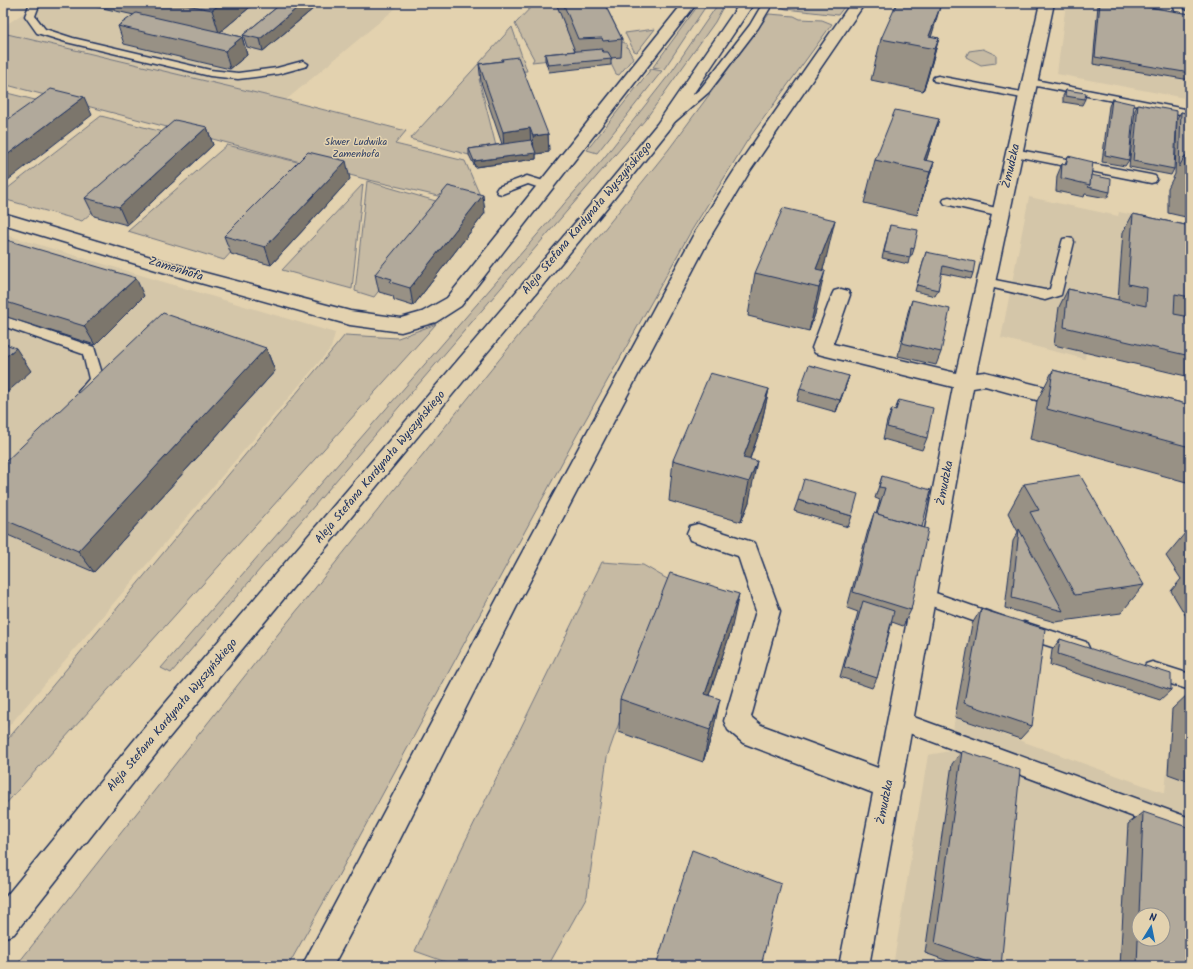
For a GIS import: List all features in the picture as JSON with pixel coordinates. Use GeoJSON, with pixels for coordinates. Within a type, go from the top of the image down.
{"type":"FeatureCollection","features":[{"type":"Feature","properties":{"kind":"street","name":"Zamenhofa"},"geometry":{"type":"LineString","coordinates":[[3,218],[192,275],[350,318],[401,325],[429,317],[454,302],[690,3]]}},
{"type":"Feature","properties":{"kind":"street","name":"Aleja Stefana Kardynała Wyszyńskiego"},"geometry":{"type":"LineString","coordinates":[[3,923],[149,741],[598,207],[663,127],[747,3]]}},
{"type":"Feature","properties":{"kind":"street"},"geometry":{"type":"LineString","coordinates":[[317,966],[385,839],[470,672],[704,232],[742,171],[858,3]]}},
{"type":"Feature","properties":{"kind":"street","name":"Żmudzka"},"geometry":{"type":"LineString","coordinates":[[854,966],[964,382],[1047,3]]}},
{"type":"Feature","properties":{"kind":"street"},"geometry":{"type":"LineString","coordinates":[[841,295],[822,348],[964,382],[986,379],[1084,405]]}},
{"type":"Feature","properties":{"kind":"street"},"geometry":{"type":"LineString","coordinates":[[698,533],[747,550],[768,611],[737,721],[752,734],[888,785]]}},
{"type":"Feature","properties":{"kind":"lane"},"geometry":{"type":"LineString","coordinates":[[36,3],[30,16],[40,31],[70,40],[210,73],[238,76],[278,72],[303,64]]}},
{"type":"Feature","properties":{"kind":"lane"},"geometry":{"type":"LineString","coordinates":[[663,127],[705,90],[758,20],[768,3]]}},
{"type":"Feature","properties":{"kind":"lane"},"geometry":{"type":"LineString","coordinates":[[1178,3],[1180,12],[1190,16]]}},
{"type":"Feature","properties":{"kind":"lane"},"geometry":{"type":"LineString","coordinates":[[938,79],[1029,89],[1190,113]]}},
{"type":"Feature","properties":{"kind":"lane"},"geometry":{"type":"LineString","coordinates":[[1014,153],[1151,179]]}},
{"type":"Feature","properties":{"kind":"lane"},"geometry":{"type":"LineString","coordinates":[[502,190],[527,180],[546,186]]}},
{"type":"Feature","properties":{"kind":"lane"},"geometry":{"type":"LineString","coordinates":[[949,201],[1001,213]]}},
{"type":"Feature","properties":{"kind":"lane"},"geometry":{"type":"LineString","coordinates":[[985,282],[1045,294],[1056,292],[1068,242]]}},
{"type":"Feature","properties":{"kind":"lane"},"geometry":{"type":"LineString","coordinates":[[3,321],[90,350],[97,380],[75,402]]}},
{"type":"Feature","properties":{"kind":"lane"},"geometry":{"type":"LineString","coordinates":[[924,596],[968,613],[1094,652]]}},
{"type":"Feature","properties":{"kind":"lane"},"geometry":{"type":"LineString","coordinates":[[1138,666],[1190,682]]}},
{"type":"Feature","properties":{"kind":"lane"},"geometry":{"type":"LineString","coordinates":[[900,721],[1190,828]]}},
{"type":"Feature","properties":{"kind":"shaded area"},"geometry":{"type":"Polygon","coordinates":[[[3,3],[402,3],[286,100],[3,33],[3,27],[25,12],[26,9],[3,3]]]}},
{"type":"Feature","properties":{"kind":"shaded area"},"geometry":{"type":"Polygon","coordinates":[[[1066,3],[1115,3],[1190,20],[1190,99],[1057,74],[1066,3]]]}},
{"type":"Feature","properties":{"kind":"shaded area"},"geometry":{"type":"Polygon","coordinates":[[[1029,197],[1118,216],[1119,212],[1167,222],[1190,377],[1086,352],[1085,359],[1001,338],[1029,197]]]}},
{"type":"Feature","properties":{"kind":"shaded area"},"geometry":{"type":"Polygon","coordinates":[[[3,234],[335,333],[331,348],[3,733],[3,234]]]}},
{"type":"Feature","properties":{"kind":"shaded area"},"geometry":{"type":"Polygon","coordinates":[[[1172,709],[1190,714],[1190,966],[893,966],[928,755],[950,751],[955,717],[1165,793],[1172,709]]]}},
{"type":"Feature","properties":{"kind":"green space"},"geometry":{"type":"Polygon","coordinates":[[[535,3],[556,3],[578,57],[532,62],[534,59],[515,24],[535,3]]]}},
{"type":"Feature","properties":{"kind":"green space"},"geometry":{"type":"Polygon","coordinates":[[[700,3],[708,3],[664,69],[653,67],[700,3]]]}},
{"type":"Feature","properties":{"kind":"green space"},"geometry":{"type":"Polygon","coordinates":[[[847,3],[838,15],[786,9],[774,4],[847,3]]]}},
{"type":"Feature","properties":{"kind":"green space"},"geometry":{"type":"Polygon","coordinates":[[[718,4],[724,5],[715,22],[645,120],[171,673],[161,668],[603,159],[672,71],[718,4]]]}},
{"type":"Feature","properties":{"kind":"green space"},"geometry":{"type":"Polygon","coordinates":[[[769,14],[794,16],[800,19],[822,20],[832,24],[747,141],[690,233],[577,435],[288,966],[16,966],[274,639],[669,149],[769,14]]]}},
{"type":"Feature","properties":{"kind":"green space"},"geometry":{"type":"Polygon","coordinates":[[[512,27],[527,71],[502,73],[504,76],[479,79],[496,146],[469,155],[410,139],[512,27]]]}},
{"type":"Feature","properties":{"kind":"green space"},"geometry":{"type":"Polygon","coordinates":[[[655,29],[637,52],[634,51],[625,33],[655,29]]]}},
{"type":"Feature","properties":{"kind":"green space","name":"Skwer Ludwika Zamenhofa"},"geometry":{"type":"Polygon","coordinates":[[[3,33],[286,100],[406,131],[395,144],[465,161],[485,207],[365,179],[3,84],[3,33]]]}},
{"type":"Feature","properties":{"kind":"green space"},"geometry":{"type":"Polygon","coordinates":[[[623,42],[633,58],[619,75],[616,74],[608,58],[621,57],[615,43],[623,42]]]}},
{"type":"Feature","properties":{"kind":"green space"},"geometry":{"type":"Polygon","coordinates":[[[983,49],[996,55],[996,63],[981,65],[966,57],[969,51],[983,49]]]}},
{"type":"Feature","properties":{"kind":"green space"},"geometry":{"type":"Polygon","coordinates":[[[651,69],[662,71],[597,153],[587,150],[651,69]]]}},
{"type":"Feature","properties":{"kind":"green space"},"geometry":{"type":"Polygon","coordinates":[[[3,92],[55,105],[3,143],[3,92]]]}},
{"type":"Feature","properties":{"kind":"green space"},"geometry":{"type":"Polygon","coordinates":[[[101,116],[178,136],[82,221],[3,199],[3,192],[101,116]]]}},
{"type":"Feature","properties":{"kind":"green space"},"geometry":{"type":"Polygon","coordinates":[[[227,145],[310,165],[224,260],[128,231],[227,145]]]}},
{"type":"Feature","properties":{"kind":"green space"},"geometry":{"type":"Polygon","coordinates":[[[367,181],[446,204],[374,297],[355,291],[367,181]]]}},
{"type":"Feature","properties":{"kind":"green space"},"geometry":{"type":"Polygon","coordinates":[[[363,184],[352,289],[282,270],[363,184]]]}},
{"type":"Feature","properties":{"kind":"green space"},"geometry":{"type":"Polygon","coordinates":[[[436,324],[3,807],[3,745],[345,335],[398,338],[436,324]]]}},
{"type":"Feature","properties":{"kind":"green space"},"geometry":{"type":"Polygon","coordinates":[[[602,562],[643,565],[669,580],[607,757],[587,896],[548,966],[457,966],[415,951],[461,850],[602,562]]]}},
{"type":"Feature","properties":{"kind":"building"},"geometry":{"type":"Polygon","coordinates":[[[177,3],[222,3],[212,10],[177,3]]]}},
{"type":"Feature","properties":{"kind":"building"},"geometry":{"type":"Polygon","coordinates":[[[282,3],[303,3],[260,39],[243,35],[282,3]]]}},
{"type":"Feature","properties":{"kind":"building"},"geometry":{"type":"Polygon","coordinates":[[[563,3],[604,3],[622,39],[603,41],[602,38],[578,39],[563,3]]]}},
{"type":"Feature","properties":{"kind":"building"},"geometry":{"type":"Polygon","coordinates":[[[897,3],[920,3],[940,7],[929,36],[939,38],[935,49],[881,39],[897,3]]]}},
{"type":"Feature","properties":{"kind":"building"},"geometry":{"type":"Polygon","coordinates":[[[1100,3],[1124,3],[1190,14],[1190,73],[1095,57],[1100,3]]]}},
{"type":"Feature","properties":{"kind":"building"},"geometry":{"type":"Polygon","coordinates":[[[136,13],[242,37],[225,51],[118,26],[136,13]]]}},
{"type":"Feature","properties":{"kind":"building"},"geometry":{"type":"Polygon","coordinates":[[[602,49],[603,52],[608,52],[612,59],[548,65],[545,54],[578,51],[602,49]]]}},
{"type":"Feature","properties":{"kind":"building"},"geometry":{"type":"Polygon","coordinates":[[[518,57],[548,134],[533,136],[530,128],[503,132],[479,64],[503,61],[502,59],[518,57]]]}},
{"type":"Feature","properties":{"kind":"building"},"geometry":{"type":"Polygon","coordinates":[[[51,89],[84,97],[3,158],[3,123],[51,89]]]}},
{"type":"Feature","properties":{"kind":"building"},"geometry":{"type":"Polygon","coordinates":[[[1066,90],[1086,93],[1085,99],[1065,96],[1066,90]]]}},
{"type":"Feature","properties":{"kind":"building"},"geometry":{"type":"Polygon","coordinates":[[[1112,99],[1134,104],[1129,160],[1105,155],[1112,99]]]}},
{"type":"Feature","properties":{"kind":"building"},"geometry":{"type":"Polygon","coordinates":[[[1138,104],[1177,111],[1174,169],[1133,161],[1138,104]]]}},
{"type":"Feature","properties":{"kind":"building"},"geometry":{"type":"Polygon","coordinates":[[[895,110],[939,119],[924,160],[934,162],[930,172],[875,160],[895,110]]]}},
{"type":"Feature","properties":{"kind":"building"},"geometry":{"type":"Polygon","coordinates":[[[1181,112],[1190,114],[1190,157],[1185,156],[1179,167],[1181,112]]]}},
{"type":"Feature","properties":{"kind":"building"},"geometry":{"type":"Polygon","coordinates":[[[175,120],[207,127],[119,207],[85,198],[175,120]]]}},
{"type":"Feature","properties":{"kind":"building"},"geometry":{"type":"Polygon","coordinates":[[[531,140],[536,153],[474,161],[469,149],[531,140]]]}},
{"type":"Feature","properties":{"kind":"building"},"geometry":{"type":"Polygon","coordinates":[[[308,152],[346,161],[265,247],[224,236],[308,152]]]}},
{"type":"Feature","properties":{"kind":"building"},"geometry":{"type":"Polygon","coordinates":[[[1068,156],[1093,162],[1090,185],[1061,178],[1062,164],[1066,165],[1068,156]]]}},
{"type":"Feature","properties":{"kind":"building"},"geometry":{"type":"Polygon","coordinates":[[[1185,156],[1190,157],[1190,183],[1185,182],[1185,156]]]}},
{"type":"Feature","properties":{"kind":"building"},"geometry":{"type":"Polygon","coordinates":[[[1091,175],[1111,179],[1110,192],[1088,187],[1090,185],[1091,175]]]}},
{"type":"Feature","properties":{"kind":"building"},"geometry":{"type":"Polygon","coordinates":[[[448,186],[483,195],[410,288],[390,282],[392,279],[375,274],[448,186]]]}},
{"type":"Feature","properties":{"kind":"building"},"geometry":{"type":"Polygon","coordinates":[[[783,208],[835,220],[816,269],[825,271],[819,288],[755,273],[783,208]]]}},
{"type":"Feature","properties":{"kind":"building"},"geometry":{"type":"Polygon","coordinates":[[[1133,214],[1190,226],[1190,297],[1175,294],[1174,314],[1190,317],[1190,356],[1064,327],[1068,289],[1146,306],[1147,288],[1128,284],[1133,214]]]}},
{"type":"Feature","properties":{"kind":"building"},"geometry":{"type":"Polygon","coordinates":[[[890,225],[918,230],[914,249],[911,248],[910,257],[884,252],[890,225]]]}},
{"type":"Feature","properties":{"kind":"building"},"geometry":{"type":"Polygon","coordinates":[[[3,239],[136,278],[84,326],[3,301],[3,239]]]}},
{"type":"Feature","properties":{"kind":"building"},"geometry":{"type":"Polygon","coordinates":[[[926,252],[975,262],[973,273],[943,266],[938,290],[917,285],[926,252]]]}},
{"type":"Feature","properties":{"kind":"building"},"geometry":{"type":"Polygon","coordinates":[[[912,300],[950,309],[941,352],[902,343],[912,300]]]}},
{"type":"Feature","properties":{"kind":"building"},"geometry":{"type":"Polygon","coordinates":[[[163,313],[266,348],[78,551],[3,519],[3,464],[163,313]]]}},
{"type":"Feature","properties":{"kind":"building"},"geometry":{"type":"Polygon","coordinates":[[[3,343],[16,348],[3,359],[3,343]]]}},
{"type":"Feature","properties":{"kind":"building"},"geometry":{"type":"Polygon","coordinates":[[[809,365],[849,376],[840,400],[800,389],[809,365]]]}},
{"type":"Feature","properties":{"kind":"building"},"geometry":{"type":"Polygon","coordinates":[[[1053,370],[1190,405],[1190,447],[1047,409],[1053,370]]]}},
{"type":"Feature","properties":{"kind":"building"},"geometry":{"type":"Polygon","coordinates":[[[710,373],[769,389],[743,458],[757,461],[749,482],[673,460],[710,373]]]}},
{"type":"Feature","properties":{"kind":"building"},"geometry":{"type":"Polygon","coordinates":[[[899,400],[933,408],[927,438],[887,427],[892,409],[896,410],[899,400]]]}},
{"type":"Feature","properties":{"kind":"building"},"geometry":{"type":"Polygon","coordinates":[[[1080,475],[1144,585],[1075,595],[1030,512],[1039,510],[1024,484],[1080,475]]]}},
{"type":"Feature","properties":{"kind":"building"},"geometry":{"type":"Polygon","coordinates":[[[882,476],[931,490],[922,527],[877,514],[885,488],[879,487],[882,476]]]}},
{"type":"Feature","properties":{"kind":"building"},"geometry":{"type":"Polygon","coordinates":[[[804,479],[858,494],[852,516],[798,500],[804,479]]]}},
{"type":"Feature","properties":{"kind":"building"},"geometry":{"type":"Polygon","coordinates":[[[874,513],[928,529],[911,610],[853,592],[874,513]]]}},
{"type":"Feature","properties":{"kind":"building"},"geometry":{"type":"Polygon","coordinates":[[[1019,529],[1063,611],[1012,598],[1019,529]]]}},
{"type":"Feature","properties":{"kind":"building"},"geometry":{"type":"Polygon","coordinates":[[[670,573],[739,594],[705,694],[720,699],[710,730],[620,699],[670,573]]]}},
{"type":"Feature","properties":{"kind":"building"},"geometry":{"type":"Polygon","coordinates":[[[863,601],[894,611],[877,678],[844,667],[863,601]]]}},
{"type":"Feature","properties":{"kind":"building"},"geometry":{"type":"Polygon","coordinates":[[[981,609],[1045,629],[1032,726],[964,703],[981,609]]]}},
{"type":"Feature","properties":{"kind":"building"},"geometry":{"type":"Polygon","coordinates":[[[1060,639],[1171,674],[1171,690],[1058,654],[1060,639]]]}},
{"type":"Feature","properties":{"kind":"building"},"geometry":{"type":"Polygon","coordinates":[[[1190,723],[1190,758],[1188,757],[1190,723]]]}},
{"type":"Feature","properties":{"kind":"building"},"geometry":{"type":"Polygon","coordinates":[[[962,751],[1020,770],[1001,966],[935,944],[962,751]]]}},
{"type":"Feature","properties":{"kind":"building"},"geometry":{"type":"Polygon","coordinates":[[[1143,812],[1190,828],[1190,966],[1137,966],[1138,947],[1171,947],[1171,907],[1139,907],[1143,812]]]}},
{"type":"Feature","properties":{"kind":"building"},"geometry":{"type":"Polygon","coordinates":[[[692,850],[781,884],[761,966],[656,966],[692,850]]]}}]}
